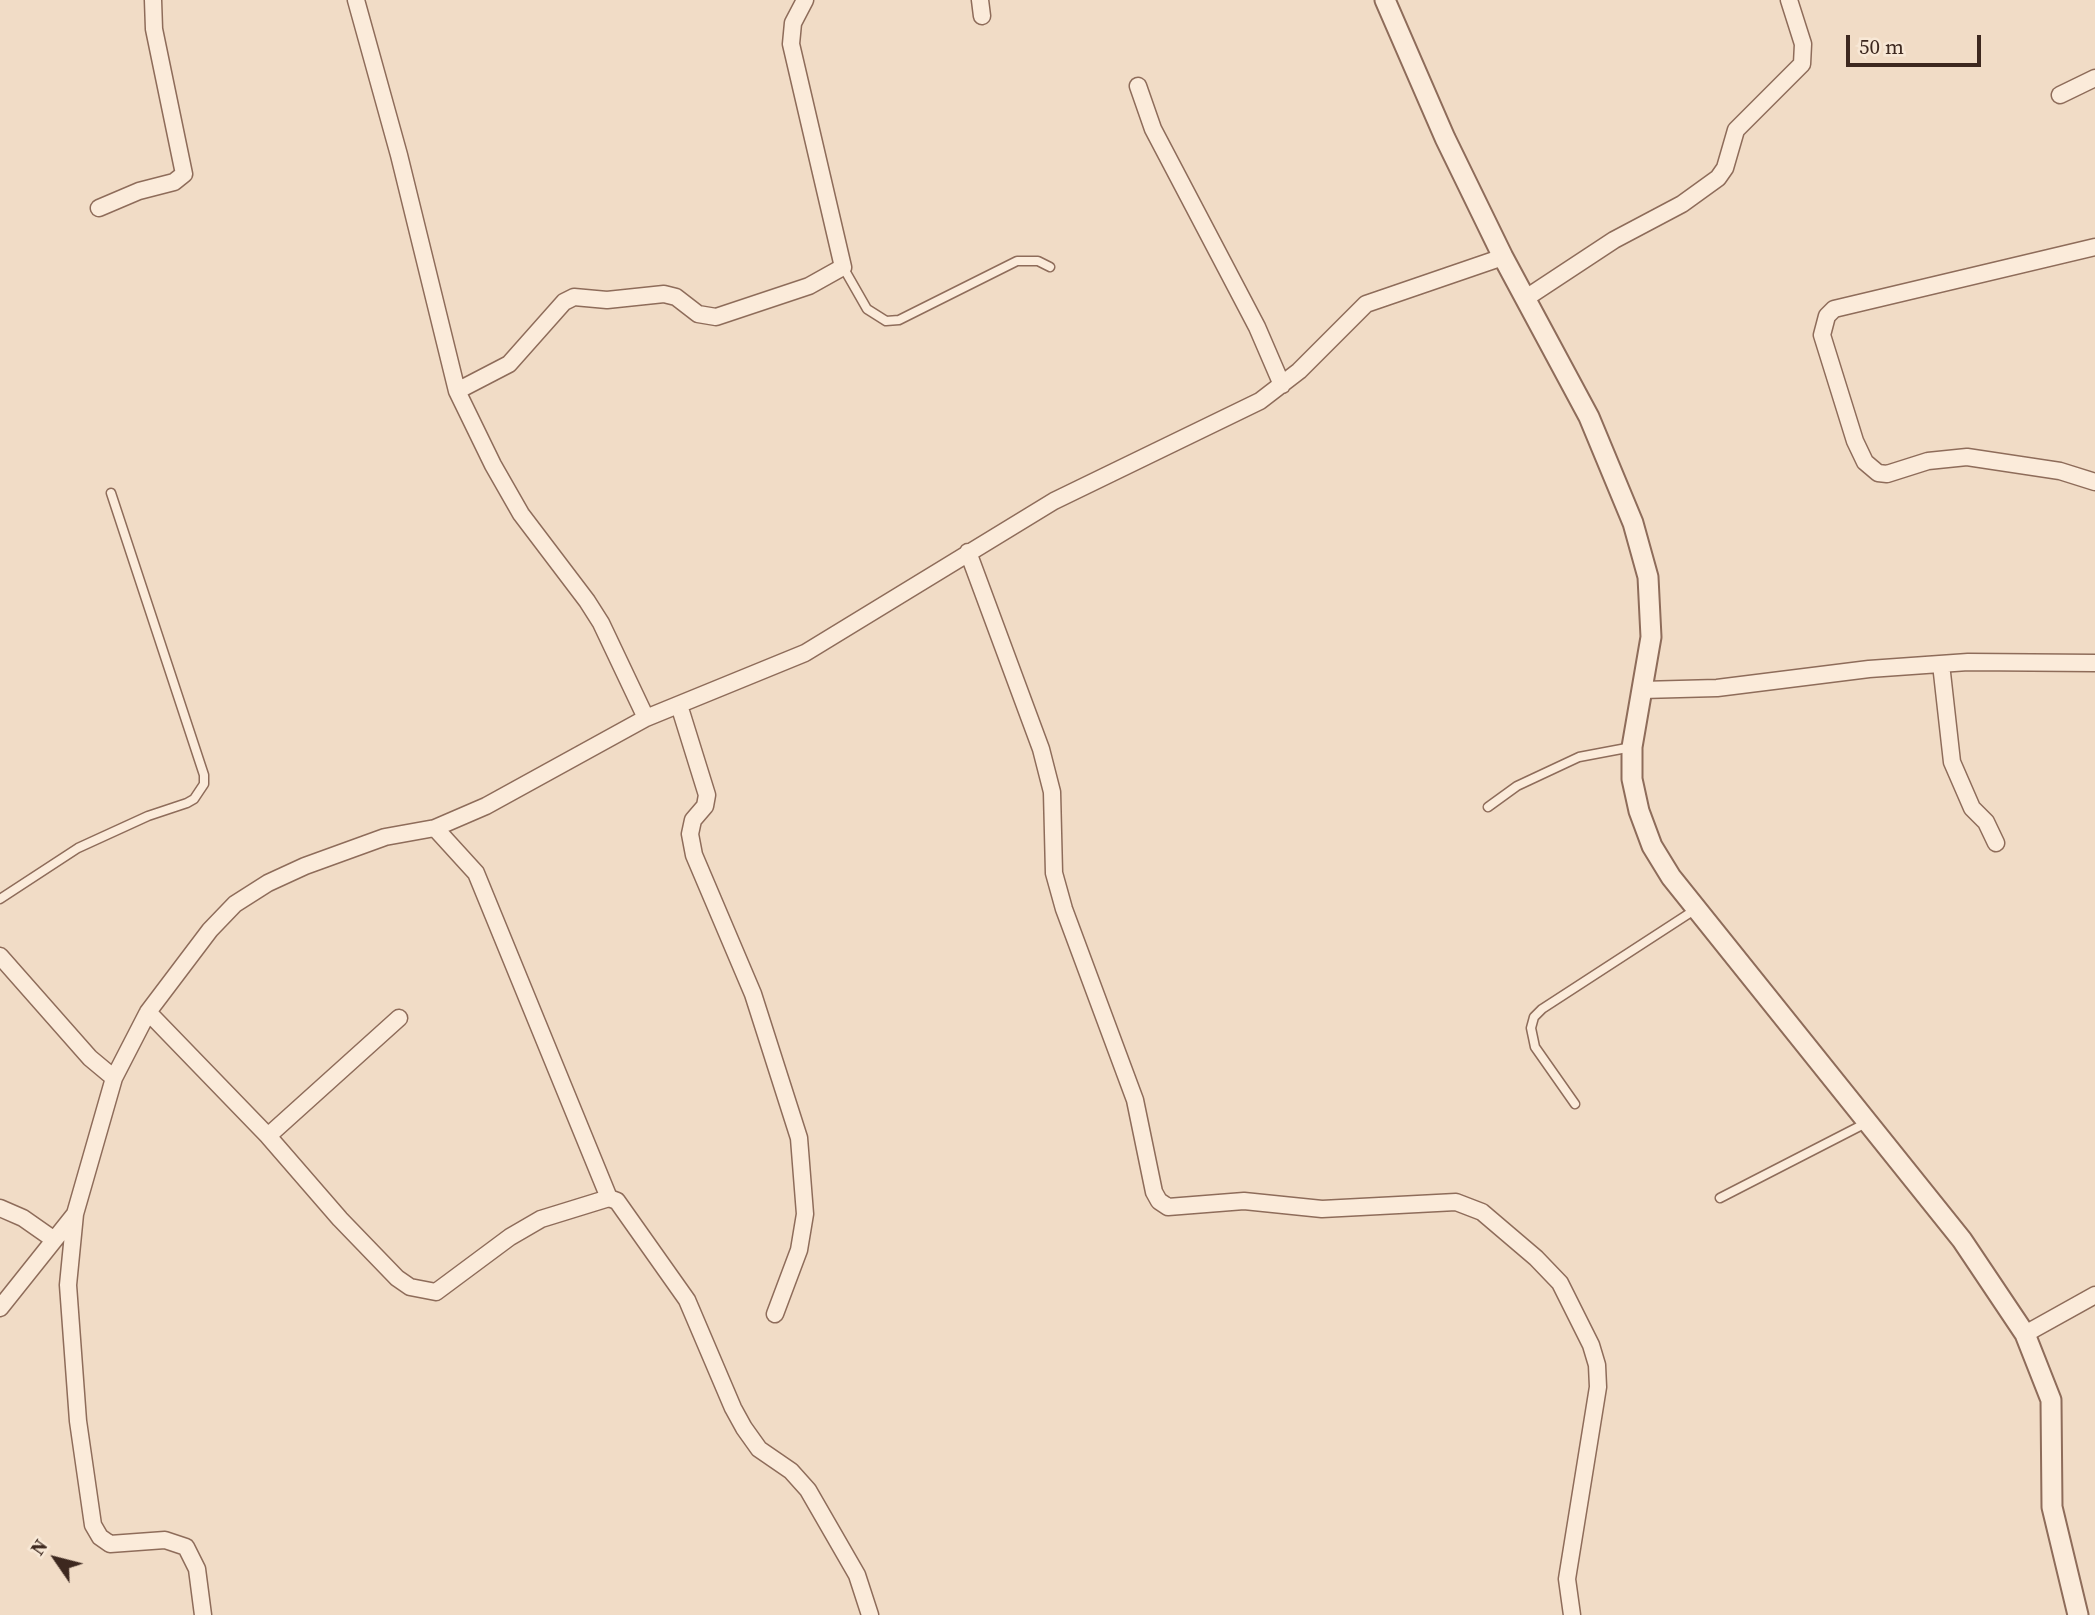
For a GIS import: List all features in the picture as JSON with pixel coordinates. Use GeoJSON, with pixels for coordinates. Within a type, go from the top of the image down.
{"type":"FeatureCollection","features":[{"type":"Feature","properties":{"kind":"street"},"geometry":{"type":"LineString","coordinates":[[99,208],[139,191],[174,182],[184,174],[154,29],[153,0]]}},
{"type":"Feature","properties":{"kind":"street"},"geometry":{"type":"LineString","coordinates":[[356,0],[408,187],[442,339],[457,391],[493,466],[521,514],[587,601],[601,624],[646,718]]}},
{"type":"Feature","properties":{"kind":"street"},"geometry":{"type":"LineString","coordinates":[[457,391],[509,364],[564,302],[574,297],[607,300],[664,294],[676,298],[698,314],[716,317],[808,286],[844,267],[791,44],[793,23],[805,0]]}},
{"type":"Feature","properties":{"kind":"street"},"geometry":{"type":"LineString","coordinates":[[1385,0],[1405,52],[1503,257],[1589,416],[1642,550],[1651,605],[1651,637],[1632,747],[1634,790],[1653,846],[1671,877],[1696,909],[1962,1240],[2025,1334],[2051,1400],[2052,1507],[2078,1615]]}},
{"type":"Feature","properties":{"kind":"street"},"geometry":{"type":"LineString","coordinates":[[1526,298],[1614,240],[1682,204],[1718,178],[1725,168],[1736,130],[1802,64],[1803,44],[1789,0]]}},
{"type":"Feature","properties":{"kind":"street"},"geometry":{"type":"LineString","coordinates":[[2060,95],[2095,78]]}},
{"type":"Feature","properties":{"kind":"street"},"geometry":{"type":"LineString","coordinates":[[1138,86],[1153,129],[1256,327],[1282,385]]}},
{"type":"Feature","properties":{"kind":"street"},"geometry":{"type":"LineString","coordinates":[[2095,247],[1834,309],[1827,316],[1822,335],[1855,441],[1865,462],[1878,473],[1887,474],[1928,461],[1967,457],[2060,471],[2095,482]]}},
{"type":"Feature","properties":{"kind":"street"},"geometry":{"type":"LineString","coordinates":[[203,1615],[197,1569],[186,1548],[165,1540],[110,1544],[100,1537],[93,1525],[69,1325],[68,1285],[75,1214],[114,1079],[148,1012],[182,964],[235,904],[268,883],[316,862],[385,837],[435,828],[486,806],[646,718],[805,653],[1054,501],[1260,401],[1282,385],[1366,304],[1503,257]]}},
{"type":"Feature","properties":{"kind":"street"},"geometry":{"type":"LineString","coordinates":[[968,552],[1041,749],[1052,792],[1054,873],[1064,909],[1135,1100],[1154,1192],[1159,1201],[1168,1207],[1244,1201],[1322,1209],[1456,1202],[1482,1212],[1536,1258],[1560,1283],[1591,1345],[1597,1365],[1598,1387],[1566,1579],[1572,1615]]}},
{"type":"Feature","properties":{"kind":"street"},"geometry":{"type":"LineString","coordinates":[[1642,690],[1717,688],[1941,664],[2095,663]]}},
{"type":"Feature","properties":{"kind":"street"},"geometry":{"type":"LineString","coordinates":[[1941,664],[1952,761],[1972,808],[1986,822],[1996,843]]}},
{"type":"Feature","properties":{"kind":"street"},"geometry":{"type":"LineString","coordinates":[[679,705],[707,795],[705,806],[693,820],[690,834],[694,855],[753,994],[799,1138],[805,1214],[799,1251],[775,1314]]}},
{"type":"Feature","properties":{"kind":"street"},"geometry":{"type":"LineString","coordinates":[[435,828],[475,873],[609,1198]]}},
{"type":"Feature","properties":{"kind":"street"},"geometry":{"type":"LineString","coordinates":[[0,956],[90,1058],[114,1079]]}},
{"type":"Feature","properties":{"kind":"street"},"geometry":{"type":"LineString","coordinates":[[148,1012],[268,1136],[397,1279],[410,1287],[436,1292],[510,1237],[541,1219],[609,1198],[617,1201],[680,1286],[744,1428],[759,1449],[791,1471],[808,1490],[857,1575],[870,1615]]}},
{"type":"Feature","properties":{"kind":"street"},"geometry":{"type":"LineString","coordinates":[[268,1136],[399,1018]]}},
{"type":"Feature","properties":{"kind":"street"},"geometry":{"type":"LineString","coordinates":[[0,1208],[23,1218],[53,1239]]}},
{"type":"Feature","properties":{"kind":"street"},"geometry":{"type":"LineString","coordinates":[[0,1308],[75,1214]]}},
{"type":"Feature","properties":{"kind":"street"},"geometry":{"type":"LineString","coordinates":[[2025,1334],[2095,1295]]}},
{"type":"Feature","properties":{"kind":"lane"},"geometry":{"type":"LineString","coordinates":[[844,267],[867,309],[886,321],[899,320],[1017,261],[1028,259],[1050,267]]}},
{"type":"Feature","properties":{"kind":"lane"},"geometry":{"type":"LineString","coordinates":[[0,899],[78,848],[148,816],[187,803],[200,793],[204,784],[204,775],[111,494]]}},
{"type":"Feature","properties":{"kind":"lane"},"geometry":{"type":"LineString","coordinates":[[1488,807],[1517,786],[1569,761],[1632,747]]}},
{"type":"Feature","properties":{"kind":"lane"},"geometry":{"type":"LineString","coordinates":[[1575,1104],[1535,1047],[1531,1028],[1534,1017],[1542,1009],[1696,909]]}},
{"type":"Feature","properties":{"kind":"lane"},"geometry":{"type":"LineString","coordinates":[[1720,1198],[1866,1123]]}}]}
